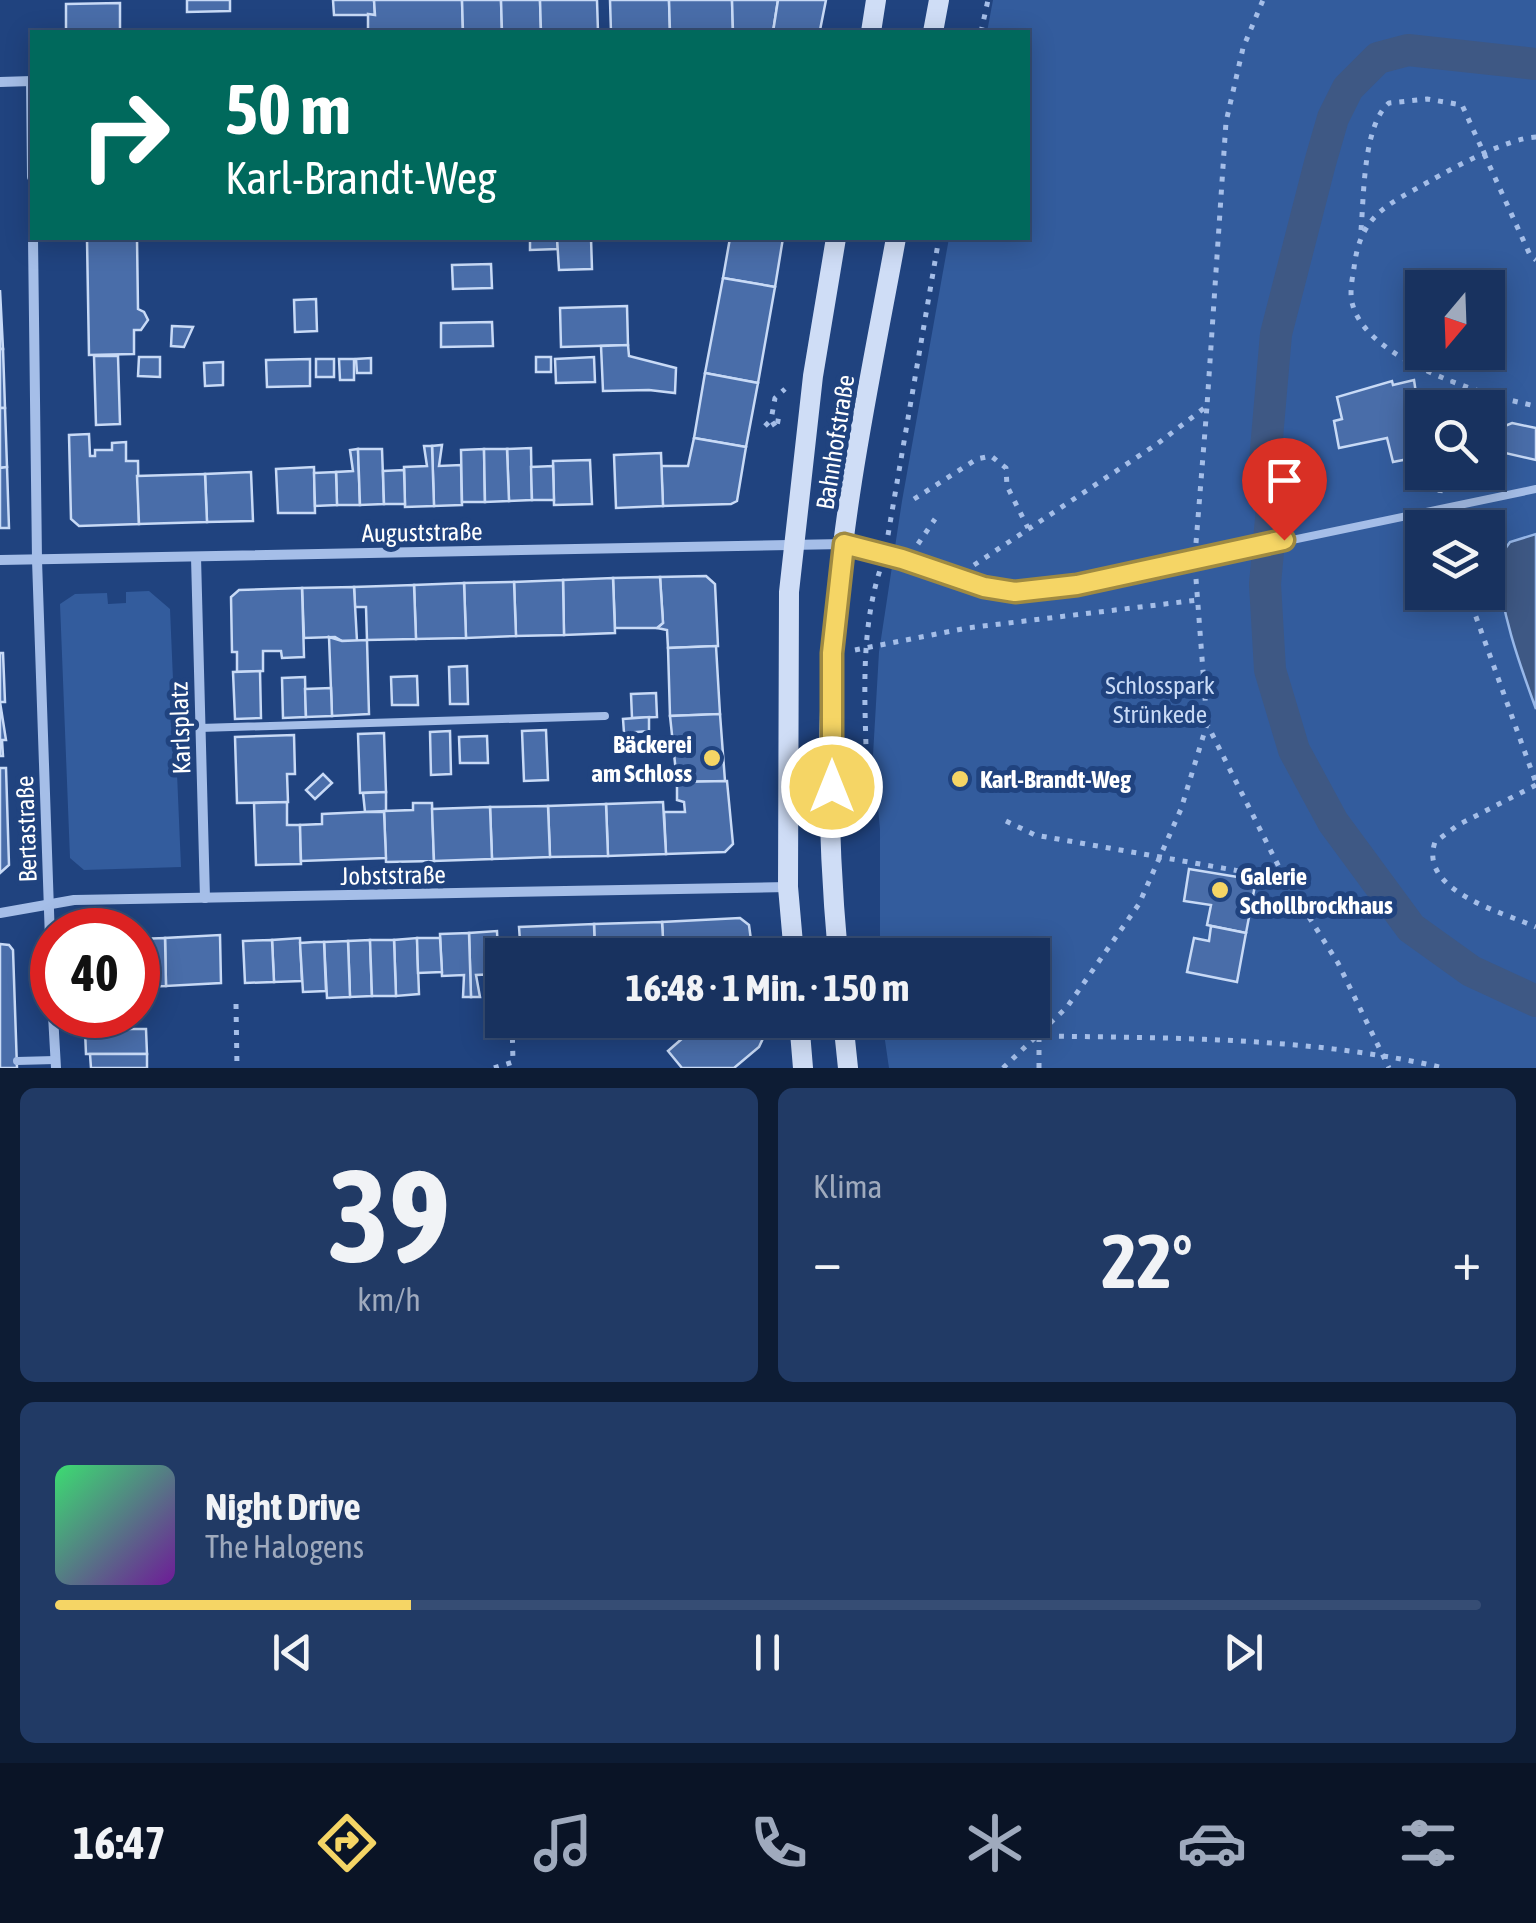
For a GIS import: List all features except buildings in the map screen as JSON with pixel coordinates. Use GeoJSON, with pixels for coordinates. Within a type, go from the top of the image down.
{"type":"FeatureCollection","features":[{"type":"Feature","properties":{"kind":"street"},"geometry":{"type":"LineString","coordinates":[[870,30],[876,0]]}},
{"type":"Feature","properties":{"kind":"street"},"geometry":{"type":"LineString","coordinates":[[933,30],[939,0]]}},
{"type":"Feature","properties":{"kind":"street"},"geometry":{"type":"LineString","coordinates":[[0,82],[30,81]]}},
{"type":"Feature","properties":{"kind":"street","name":"Bertastraße"},"geometry":{"type":"LineString","coordinates":[[33,240],[37,560],[48,908]]}},
{"type":"Feature","properties":{"kind":"street","name":"Bahnhofstraße"},"geometry":{"type":"LineString","coordinates":[[792,938],[788,887],[789,592],[814,376],[836,240]]}},
{"type":"Feature","properties":{"kind":"street","name":"Bahnhofstraße"},"geometry":{"type":"LineString","coordinates":[[837,938],[831,820],[832,653],[861,428],[896,240]]}},
{"type":"Feature","properties":{"kind":"street","name":"Auguststraße"},"geometry":{"type":"LineString","coordinates":[[0,560],[844,544]]}},
{"type":"Feature","properties":{"kind":"street","name":"Karlsplatz"},"geometry":{"type":"LineString","coordinates":[[196,557],[205,898]]}},
{"type":"Feature","properties":{"kind":"street","name":"Jobststraße"},"geometry":{"type":"LineString","coordinates":[[0,913],[74,900],[788,887]]}},
{"type":"Feature","properties":{"kind":"street"},"geometry":{"type":"LineString","coordinates":[[54,1038],[56,1064]]}},
{"type":"Feature","properties":{"kind":"street"},"geometry":{"type":"LineString","coordinates":[[800,1038],[802,1068]]}},
{"type":"Feature","properties":{"kind":"street"},"geometry":{"type":"LineString","coordinates":[[846,1038],[848,1068]]}},
{"type":"Feature","properties":{"kind":"lane"},"geometry":{"type":"LineString","coordinates":[[844,544],[1015,592],[1077,585],[1536,489]]}},
{"type":"Feature","properties":{"kind":"lane"},"geometry":{"type":"LineString","coordinates":[[200,728],[604,716]]}},
{"type":"Feature","properties":{"kind":"lane"},"geometry":{"type":"LineString","coordinates":[[17,1061],[56,1064]]}},
{"type":"Feature","properties":{"kind":"path"},"geometry":{"type":"LineString","coordinates":[[982,30],[988,0]]}},
{"type":"Feature","properties":{"kind":"path"},"geometry":{"type":"LineString","coordinates":[[1050,1025],[1068,1007],[1139,904],[1181,809],[1207,724],[1195,559],[1226,122],[1243,48],[1263,0]]}},
{"type":"Feature","properties":{"kind":"path"},"geometry":{"type":"LineString","coordinates":[[1536,260],[1530,255],[1462,105],[1427,98],[1389,102],[1372,131],[1352,306],[1366,330],[1395,354],[1452,380],[1536,406]]}},
{"type":"Feature","properties":{"kind":"path"},"geometry":{"type":"LineString","coordinates":[[1360,233],[1385,207],[1460,164],[1536,137]]}},
{"type":"Feature","properties":{"kind":"path"},"geometry":{"type":"LineString","coordinates":[[902,542],[888,538],[939,240]]}},
{"type":"Feature","properties":{"kind":"path"},"geometry":{"type":"LineString","coordinates":[[1451,390],[1452,380]]}},
{"type":"Feature","properties":{"kind":"path"},"geometry":{"type":"LineString","coordinates":[[770,424],[775,398],[791,383]]}},
{"type":"Feature","properties":{"kind":"path"},"geometry":{"type":"LineString","coordinates":[[955,578],[1157,444],[1207,406]]}},
{"type":"Feature","properties":{"kind":"path"},"geometry":{"type":"LineString","coordinates":[[914,498],[976,459],[991,456],[1006,468],[1007,486],[1028,528]]}},
{"type":"Feature","properties":{"kind":"path"},"geometry":{"type":"LineString","coordinates":[[916,546],[935,520]]}},
{"type":"Feature","properties":{"kind":"path"},"geometry":{"type":"LineString","coordinates":[[849,758],[867,796],[866,648],[872,600],[885,554]]}},
{"type":"Feature","properties":{"kind":"path"},"geometry":{"type":"LineString","coordinates":[[832,653],[966,628],[1198,600]]}},
{"type":"Feature","properties":{"kind":"path"},"geometry":{"type":"LineString","coordinates":[[1473,610],[1536,784],[1450,830],[1435,842],[1432,860],[1439,878],[1465,896],[1536,927]]}},
{"type":"Feature","properties":{"kind":"path"},"geometry":{"type":"LineString","coordinates":[[1207,724],[1285,879],[1338,962],[1389,1068]]}},
{"type":"Feature","properties":{"kind":"path"},"geometry":{"type":"LineString","coordinates":[[1006,822],[1035,835],[1285,879]]}},
{"type":"Feature","properties":{"kind":"path"},"geometry":{"type":"LineString","coordinates":[[236,1004],[237,1068]]}},
{"type":"Feature","properties":{"kind":"path"},"geometry":{"type":"LineString","coordinates":[[1050,1036],[1215,1038],[1383,1054],[1444,1068]]}},
{"type":"Feature","properties":{"kind":"path"},"geometry":{"type":"LineString","coordinates":[[494,1068],[513,1062],[512,1038]]}},
{"type":"Feature","properties":{"kind":"path"},"geometry":{"type":"LineString","coordinates":[[1003,1068],[1037,1038]]}},
{"type":"Feature","properties":{"kind":"path"},"geometry":{"type":"LineString","coordinates":[[1039,1038],[1039,1068]]}},
{"type":"Feature","properties":{"kind":"green space","name":"Schlosspark Strünkede"},"geometry":{"type":"Polygon","coordinates":[[[993,0],[1536,0],[1536,1068],[889,1068],[885,1038],[1050,1038],[1050,938],[880,938],[880,829],[873,755],[879,652],[949,240],[1030,240],[1030,30],[987,30],[993,0]]]}},
{"type":"Feature","properties":{"kind":"green space"},"geometry":{"type":"Polygon","coordinates":[[[149,591],[170,609],[181,867],[84,870],[70,858],[60,604],[75,594],[107,593],[108,604],[126,603],[126,592],[149,591]]]}},
{"type":"Feature","properties":{"kind":"shaded area"},"geometry":{"type":"Polygon","coordinates":[[[1536,534],[1536,709],[1505,610],[1505,549],[1510,542],[1536,534]]]}},
{"type":"Feature","properties":{"kind":"waterway"},"geometry":{"type":"LineString","coordinates":[[1536,64],[1408,50],[1378,58],[1348,88],[1333,118],[1276,334],[1265,461],[1272,508],[1265,584],[1270,670],[1294,750],[1333,822],[1411,928],[1471,971],[1536,1001]]}},
{"type":"Feature","properties":{"kind":"place","name":"Bäckerei am Schloss"},"geometry":{"type":"Point","coordinates":[712,758]}},
{"type":"Feature","properties":{"kind":"place","name":"Karl-Brandt-Weg"},"geometry":{"type":"Point","coordinates":[960,779]}},
{"type":"Feature","properties":{"kind":"place","name":"Galerie Schollbrockhaus"},"geometry":{"type":"Point","coordinates":[1220,890]}},
{"type":"Feature","properties":{"kind":"route"},"geometry":{"type":"LineString","coordinates":[[832,787],[832,653],[844,544],[984,587],[1015,592],[1077,585],[1284,540]]}}]}
